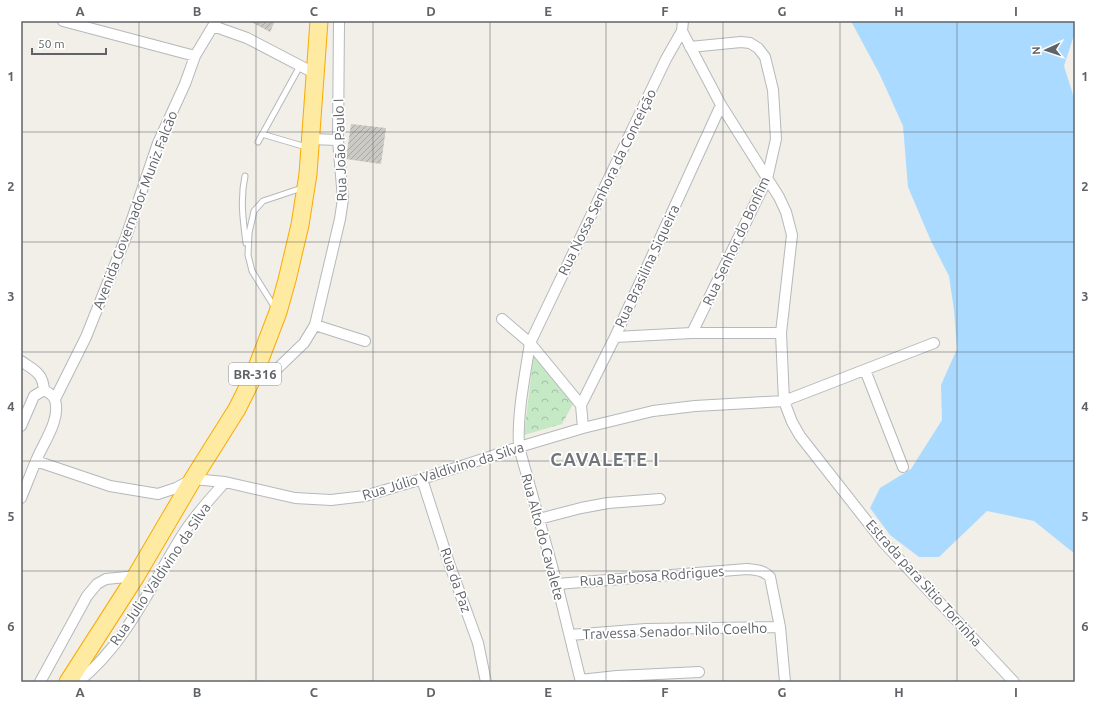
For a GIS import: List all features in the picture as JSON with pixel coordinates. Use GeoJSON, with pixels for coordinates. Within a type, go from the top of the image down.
{"type":"FeatureCollection","features":[{"type":"Feature","properties":{"kind":"highway","name":"BR-316"},"geometry":{"type":"LineString","coordinates":[[68,682],[136,576],[193,479],[237,409],[254,375],[278,312],[300,225],[306,187],[319,21]]}},
{"type":"Feature","properties":{"kind":"street"},"geometry":{"type":"LineString","coordinates":[[63,21],[195,56]]}},
{"type":"Feature","properties":{"kind":"street","name":"Rua João Paulo I"},"geometry":{"type":"LineString","coordinates":[[254,375],[278,368],[304,343],[315,324],[340,219],[343,199],[338,140],[339,21]]}},
{"type":"Feature","properties":{"kind":"street"},"geometry":{"type":"LineString","coordinates":[[215,23],[316,74]]}},
{"type":"Feature","properties":{"kind":"street","name":"Avenida Governador Muniz Falcão"},"geometry":{"type":"LineString","coordinates":[[21,426],[34,396],[49,394],[86,337],[126,237],[158,143],[185,84],[195,56],[215,23]]}},
{"type":"Feature","properties":{"kind":"street","name":"Estrada para Sitio Torrinha"},"geometry":{"type":"LineString","coordinates":[[682,26],[690,47],[721,105],[779,197],[786,212],[792,235],[781,333],[784,401],[792,422],[800,436],[884,544],[1014,682]]}},
{"type":"Feature","properties":{"kind":"street","name":"Rua Nossa Senhora da Conceição"},"geometry":{"type":"LineString","coordinates":[[530,343],[682,26]]}},
{"type":"Feature","properties":{"kind":"street","name":"Rua Senhor do Bonfim"},"geometry":{"type":"LineString","coordinates":[[690,47],[741,42],[750,43],[758,48],[765,57],[773,90],[776,139],[768,179],[692,334]]}},
{"type":"Feature","properties":{"kind":"street","name":"Rua Brasilina Siqueira"},"geometry":{"type":"LineString","coordinates":[[581,405],[615,337],[721,105]]}},
{"type":"Feature","properties":{"kind":"street"},"geometry":{"type":"LineString","coordinates":[[310,144],[338,140]]}},
{"type":"Feature","properties":{"kind":"street"},"geometry":{"type":"LineString","coordinates":[[502,319],[530,343],[581,405],[583,428]]}},
{"type":"Feature","properties":{"kind":"street"},"geometry":{"type":"LineString","coordinates":[[315,324],[365,341]]}},
{"type":"Feature","properties":{"kind":"street"},"geometry":{"type":"LineString","coordinates":[[615,337],[781,333]]}},
{"type":"Feature","properties":{"kind":"street","name":"Rua Alto do Cavalete"},"geometry":{"type":"LineString","coordinates":[[530,343],[518,438],[519,447],[557,584],[580,681]]}},
{"type":"Feature","properties":{"kind":"street","name":"Rua Júlio Valdivino da Silva"},"geometry":{"type":"LineString","coordinates":[[193,479],[225,482],[295,498],[331,500],[365,496],[583,428],[654,411],[695,406],[784,401],[934,343]]}},
{"type":"Feature","properties":{"kind":"street"},"geometry":{"type":"LineString","coordinates":[[21,361],[40,374],[56,408],[53,424],[22,492]]}},
{"type":"Feature","properties":{"kind":"street"},"geometry":{"type":"LineString","coordinates":[[865,370],[903,467]]}},
{"type":"Feature","properties":{"kind":"street"},"geometry":{"type":"LineString","coordinates":[[36,461],[110,486],[158,494],[176,488],[193,479]]}},
{"type":"Feature","properties":{"kind":"street","name":"Rua da Paz"},"geometry":{"type":"LineString","coordinates":[[422,479],[449,563],[478,643],[486,682]]}},
{"type":"Feature","properties":{"kind":"street","name":"Rua Julio Valdivino da Silva"},"geometry":{"type":"LineString","coordinates":[[78,682],[91,671],[124,633],[184,533],[202,508],[225,482]]}},
{"type":"Feature","properties":{"kind":"street"},"geometry":{"type":"LineString","coordinates":[[539,519],[581,508],[608,503],[660,499]]}},
{"type":"Feature","properties":{"kind":"street","name":"Rua Barbosa Rodrigues"},"geometry":{"type":"LineString","coordinates":[[557,584],[747,569],[765,572],[770,577],[780,627],[785,682]]}},
{"type":"Feature","properties":{"kind":"street"},"geometry":{"type":"LineString","coordinates":[[40,682],[87,596],[97,584],[106,579],[136,576]]}},
{"type":"Feature","properties":{"kind":"street","name":"Travessa Senador Nilo Coelho"},"geometry":{"type":"LineString","coordinates":[[570,635],[646,629],[780,627]]}},
{"type":"Feature","properties":{"kind":"street"},"geometry":{"type":"LineString","coordinates":[[580,681],[617,676],[699,672]]}},
{"type":"Feature","properties":{"kind":"street"},"geometry":{"type":"LineString","coordinates":[[617,676],[628,682]]}},
{"type":"Feature","properties":{"kind":"lane"},"geometry":{"type":"LineString","coordinates":[[258,142],[300,66]]}},
{"type":"Feature","properties":{"kind":"lane"},"geometry":{"type":"LineString","coordinates":[[262,134],[310,144]]}},
{"type":"Feature","properties":{"kind":"lane"},"geometry":{"type":"LineString","coordinates":[[245,176],[242,188],[242,211],[248,255],[252,271],[278,312]]}},
{"type":"Feature","properties":{"kind":"lane"},"geometry":{"type":"LineString","coordinates":[[248,255],[249,233],[254,211],[263,201],[306,187]]}},
{"type":"Feature","properties":{"kind":"green space"},"geometry":{"type":"Polygon","coordinates":[[[534,352],[574,402],[562,424],[524,435],[534,352]]]}},
{"type":"Feature","properties":{"kind":"water"},"geometry":{"type":"Polygon","coordinates":[[[851,21],[1074,21],[1075,32],[1064,66],[1075,101],[1075,554],[1034,521],[987,511],[939,557],[919,557],[890,535],[870,508],[880,488],[911,469],[942,420],[941,385],[957,349],[954,310],[949,276],[931,241],[908,187],[903,126],[880,75],[851,21]]]}},
{"type":"Feature","properties":{"kind":"building"},"geometry":{"type":"Polygon","coordinates":[[[275,21],[270,32],[251,22],[275,21]]]}},
{"type":"Feature","properties":{"kind":"building"},"geometry":{"type":"Polygon","coordinates":[[[351,124],[386,128],[381,164],[346,159],[351,124]]]}},
{"type":"Feature","properties":{"kind":"district","name":"CAVALETE I"},"geometry":{"type":"Point","coordinates":[605,460]}}]}
